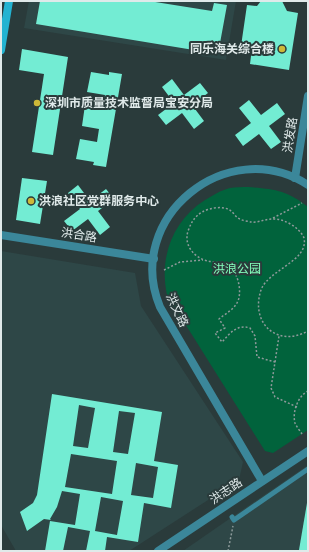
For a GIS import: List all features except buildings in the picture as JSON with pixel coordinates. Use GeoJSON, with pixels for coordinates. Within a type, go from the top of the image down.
{"type":"FeatureCollection","features":[{"type":"Feature","properties":{"kind":"main road"},"geometry":{"type":"LineString","coordinates":[[1,50],[9,1]]}},
{"type":"Feature","properties":{"kind":"street","name":"洪发路"},"geometry":{"type":"LineString","coordinates":[[295,178],[308,96]]}},
{"type":"Feature","properties":{"kind":"street","name":"洪文路"},"geometry":{"type":"LineString","coordinates":[[262,481],[167,321],[159,304],[154,287],[154,259],[161,232],[169,215],[180,200],[194,188],[210,179],[228,172],[246,169],[264,169],[282,173],[308,185]]}},
{"type":"Feature","properties":{"kind":"street","name":"洪合路"},"geometry":{"type":"LineString","coordinates":[[1,235],[154,259]]}},
{"type":"Feature","properties":{"kind":"street","name":"洪志路"},"geometry":{"type":"LineString","coordinates":[[158,551],[308,451]]}},
{"type":"Feature","properties":{"kind":"lane"},"geometry":{"type":"LineString","coordinates":[[233,518],[308,469]]}},
{"type":"Feature","properties":{"kind":"path"},"geometry":{"type":"LineString","coordinates":[[205,260],[194,255],[188,246],[187,233],[192,220],[201,212],[211,208],[229,209],[239,219],[254,222],[273,218],[302,202]]}},
{"type":"Feature","properties":{"kind":"path"},"geometry":{"type":"LineString","coordinates":[[273,218],[290,224],[299,230],[305,240],[305,249],[299,258],[270,276],[263,284],[260,293],[261,319],[270,332],[279,336],[300,335],[308,331]]}},
{"type":"Feature","properties":{"kind":"path"},"geometry":{"type":"LineString","coordinates":[[164,270],[180,262],[205,260],[218,261],[229,266],[236,273],[239,287],[238,302],[233,309],[219,319],[225,328],[216,333],[222,342],[234,329],[243,326],[250,328],[255,336],[257,357],[275,362]]}},
{"type":"Feature","properties":{"kind":"path"},"geometry":{"type":"LineString","coordinates":[[279,336],[272,392],[275,397],[297,407]]}},
{"type":"Feature","properties":{"kind":"path"},"geometry":{"type":"LineString","coordinates":[[302,434],[295,423],[297,407],[303,394],[308,391]]}},
{"type":"Feature","properties":{"kind":"path"},"geometry":{"type":"LineString","coordinates":[[228,551],[233,518]]}},
{"type":"Feature","properties":{"kind":"shaded area"},"geometry":{"type":"Polygon","coordinates":[[[29,1],[236,1],[226,60],[24,28],[29,1]]]}},
{"type":"Feature","properties":{"kind":"shaded area"},"geometry":{"type":"Polygon","coordinates":[[[1,251],[135,273],[141,306],[243,462],[239,480],[129,551],[16,551],[1,525],[1,251]]]}},
{"type":"Feature","properties":{"kind":"shaded area"},"geometry":{"type":"Polygon","coordinates":[[[308,465],[308,551],[183,551],[232,517],[308,465]]]}},
{"type":"Feature","properties":{"kind":"green space","name":"洪浪公园"},"geometry":{"type":"Polygon","coordinates":[[[248,187],[280,191],[300,201],[308,207],[308,430],[273,453],[265,451],[167,295],[165,281],[167,254],[176,230],[184,218],[205,200],[220,192],[232,188],[248,187]]]}},
{"type":"Feature","properties":{"kind":"place","name":"同乐海关综合楼"},"geometry":{"type":"Point","coordinates":[282,49]}},
{"type":"Feature","properties":{"kind":"place","name":"深圳市质量技术监督局宝安分局"},"geometry":{"type":"Point","coordinates":[37,103]}},
{"type":"Feature","properties":{"kind":"place","name":"洪浪社区党群服务中心"},"geometry":{"type":"Point","coordinates":[31,201]}}]}
